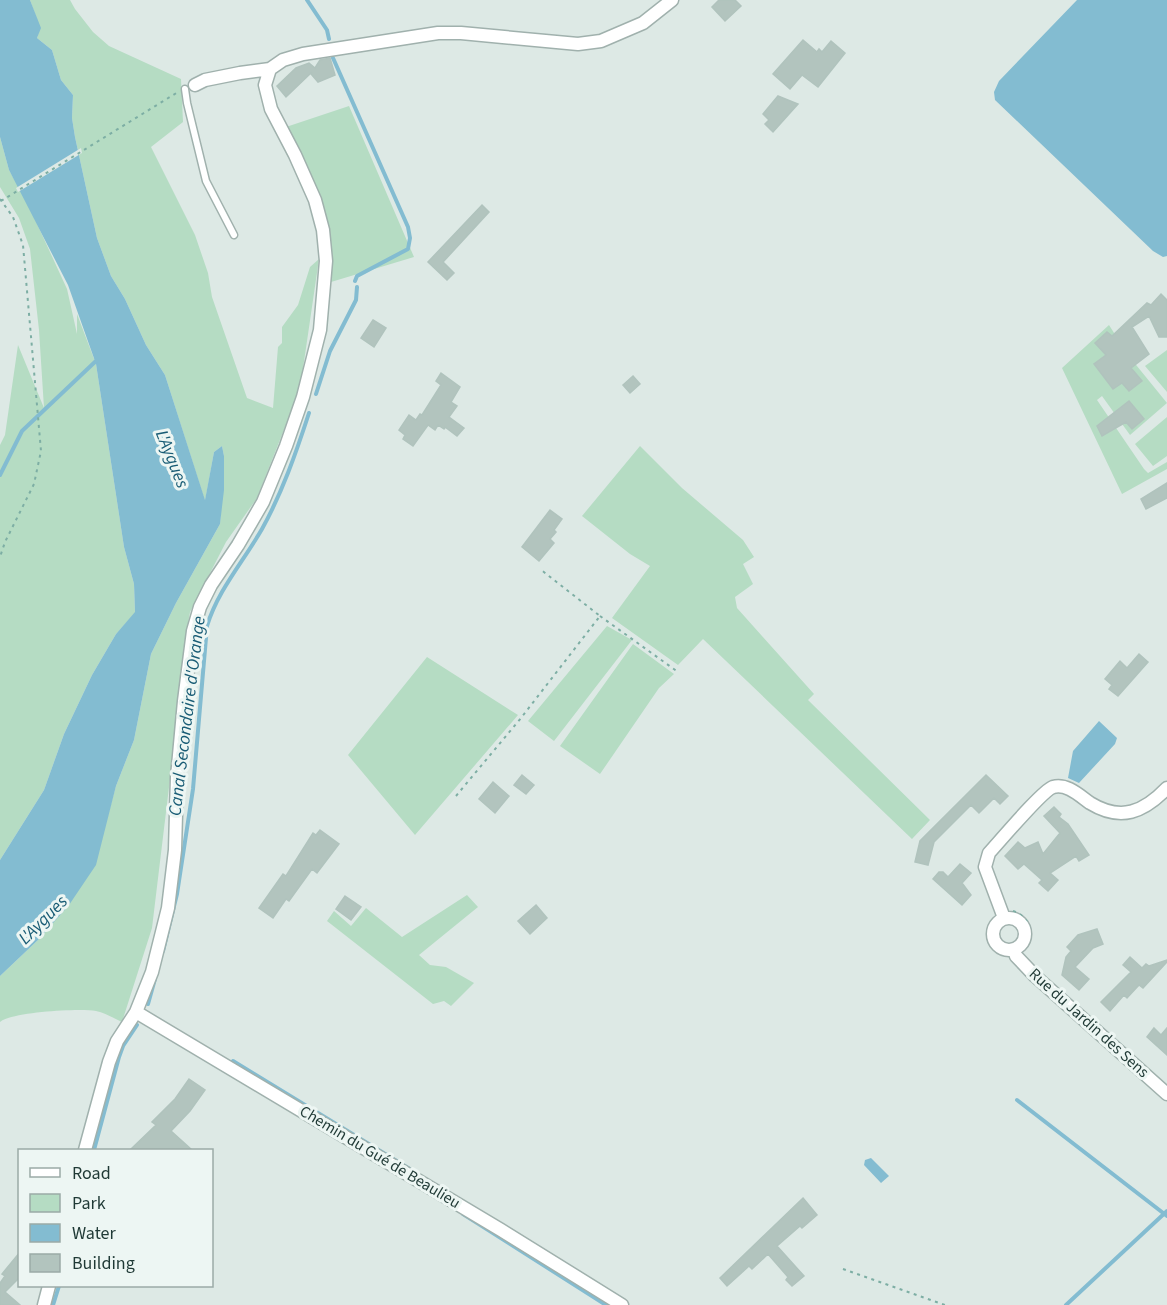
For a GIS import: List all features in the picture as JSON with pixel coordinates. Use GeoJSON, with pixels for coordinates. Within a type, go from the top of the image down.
{"type":"FeatureCollection","features":[{"type":"Feature","properties":{"kind":"street"},"geometry":{"type":"LineString","coordinates":[[190,87],[205,80],[270,69],[283,60],[303,54],[438,33],[461,33],[578,44],[601,41],[643,23],[672,0]]}},
{"type":"Feature","properties":{"kind":"street"},"geometry":{"type":"LineString","coordinates":[[85,1149],[109,1062],[117,1041],[137,1013],[152,972],[168,908],[175,850],[177,777],[193,631],[200,607],[211,585],[263,502],[303,397],[320,330],[326,261],[323,230],[315,200],[272,109],[265,85],[270,69]]}},
{"type":"Feature","properties":{"kind":"street"},"geometry":{"type":"LineString","coordinates":[[1019,950],[1025,939],[1025,929],[1019,920],[1010,917],[1007,913],[985,867],[989,853],[1042,795],[1053,787],[1073,790],[1102,809],[1114,813],[1130,813],[1146,807],[1167,788]]}},
{"type":"Feature","properties":{"kind":"street","name":"Rue du Jardin des Sens"},"geometry":{"type":"LineString","coordinates":[[1007,913],[995,925],[994,941],[1003,949],[1019,950],[1016,956],[1035,976],[1167,1094]]}},
{"type":"Feature","properties":{"kind":"street","name":"Chemin du Gué de Beaulieu"},"geometry":{"type":"LineString","coordinates":[[137,1013],[501,1230],[622,1305]]}},
{"type":"Feature","properties":{"kind":"street"},"geometry":{"type":"LineString","coordinates":[[44,1305],[49,1287]]}},
{"type":"Feature","properties":{"kind":"lane"},"geometry":{"type":"LineString","coordinates":[[190,87],[187,103],[206,181],[234,235]]}},
{"type":"Feature","properties":{"kind":"path"},"geometry":{"type":"LineString","coordinates":[[0,557],[5,542],[34,484],[41,451],[23,245],[13,217],[1,200],[163,101]]}},
{"type":"Feature","properties":{"kind":"path"},"geometry":{"type":"LineString","coordinates":[[540,569],[678,672]]}},
{"type":"Feature","properties":{"kind":"path"},"geometry":{"type":"LineString","coordinates":[[456,796],[521,718],[600,616]]}},
{"type":"Feature","properties":{"kind":"path"},"geometry":{"type":"LineString","coordinates":[[1007,913],[1023,915],[1030,925],[1030,938],[1019,950]]}},
{"type":"Feature","properties":{"kind":"path"},"geometry":{"type":"LineString","coordinates":[[843,1269],[945,1305]]}},
{"type":"Feature","properties":{"kind":"green space"},"geometry":{"type":"Polygon","coordinates":[[[30,0],[70,0],[93,32],[109,46],[181,79],[183,122],[151,147],[195,235],[208,273],[212,297],[247,398],[273,408],[282,327],[298,305],[310,267],[319,259],[300,389],[257,498],[226,542],[190,612],[184,646],[152,928],[122,1022],[100,1012],[76,1010],[31,1013],[0,1022],[0,976],[52,924],[103,833],[116,786],[134,740],[151,654],[176,603],[220,524],[224,456],[222,446],[214,452],[205,501],[165,375],[146,345],[125,299],[111,276],[97,238],[75,137],[72,118],[73,95],[61,80],[52,50],[37,38],[40,28],[30,0]]]}},
{"type":"Feature","properties":{"kind":"green space"},"geometry":{"type":"Polygon","coordinates":[[[349,106],[414,257],[331,282],[325,211],[286,127],[349,106]]]}},
{"type":"Feature","properties":{"kind":"green space"},"geometry":{"type":"Polygon","coordinates":[[[0,137],[9,170],[27,202],[67,289],[77,334],[77,314],[96,364],[124,547],[134,584],[135,613],[116,634],[92,675],[64,734],[44,790],[0,860],[0,445],[5,435],[18,345],[44,408],[39,330],[30,249],[19,218],[0,187],[0,137]]]}},
{"type":"Feature","properties":{"kind":"green space"},"geometry":{"type":"Polygon","coordinates":[[[1109,325],[1128,355],[1167,403],[1130,435],[1102,396],[1097,400],[1148,473],[1167,462],[1167,469],[1122,494],[1062,368],[1109,325]]]}},
{"type":"Feature","properties":{"kind":"green space"},"geometry":{"type":"Polygon","coordinates":[[[1167,350],[1167,392],[1145,366],[1167,350]]]}},
{"type":"Feature","properties":{"kind":"green space"},"geometry":{"type":"Polygon","coordinates":[[[1167,417],[1167,456],[1153,466],[1135,444],[1167,417]]]}},
{"type":"Feature","properties":{"kind":"green space"},"geometry":{"type":"Polygon","coordinates":[[[640,446],[682,488],[743,540],[754,557],[743,564],[753,584],[735,597],[737,608],[814,694],[808,700],[930,820],[912,839],[703,639],[678,665],[612,618],[650,566],[630,554],[582,516],[640,446]]]}},
{"type":"Feature","properties":{"kind":"green space"},"geometry":{"type":"Polygon","coordinates":[[[607,626],[632,640],[554,741],[528,721],[607,626]]]}},
{"type":"Feature","properties":{"kind":"green space"},"geometry":{"type":"Polygon","coordinates":[[[633,644],[674,674],[659,688],[600,774],[560,746],[633,644]]]}},
{"type":"Feature","properties":{"kind":"green space"},"geometry":{"type":"Polygon","coordinates":[[[427,657],[518,715],[415,835],[348,755],[427,657]]]}},
{"type":"Feature","properties":{"kind":"green space"},"geometry":{"type":"Polygon","coordinates":[[[467,895],[478,907],[419,955],[430,965],[446,967],[474,983],[451,1006],[444,1001],[433,1004],[327,921],[334,911],[351,926],[366,908],[402,937],[467,895]]]}},
{"type":"Feature","properties":{"kind":"water","name":"L'Aygues"},"geometry":{"type":"Polygon","coordinates":[[[0,0],[30,0],[41,28],[37,38],[52,50],[61,80],[73,95],[72,118],[75,137],[97,238],[111,276],[125,299],[146,345],[165,375],[205,500],[214,452],[222,446],[224,490],[220,524],[176,603],[151,654],[134,740],[116,786],[96,865],[69,905],[38,940],[0,976],[0,860],[44,790],[64,734],[92,675],[116,634],[135,612],[134,584],[124,547],[96,364],[68,285],[9,170],[0,137],[0,0]]]}},
{"type":"Feature","properties":{"kind":"water"},"geometry":{"type":"Polygon","coordinates":[[[1077,0],[1167,0],[1167,256],[1163,257],[1153,251],[995,100],[994,92],[999,81],[1077,0]]]}},
{"type":"Feature","properties":{"kind":"water"},"geometry":{"type":"Polygon","coordinates":[[[1099,721],[1117,738],[1115,744],[1079,783],[1068,778],[1073,751],[1099,721]]]}},
{"type":"Feature","properties":{"kind":"water"},"geometry":{"type":"Polygon","coordinates":[[[871,1158],[889,1176],[881,1183],[864,1165],[865,1160],[871,1158]]]}},
{"type":"Feature","properties":{"kind":"pier"},"geometry":{"type":"Polygon","coordinates":[[[81,148],[82,153],[18,192],[16,188],[81,148]]]}},
{"type":"Feature","properties":{"kind":"building"},"geometry":{"type":"Polygon","coordinates":[[[719,0],[735,0],[741,6],[725,21],[712,7],[719,0]]]}},
{"type":"Feature","properties":{"kind":"building"},"geometry":{"type":"Polygon","coordinates":[[[803,40],[817,52],[819,49],[822,52],[831,41],[845,53],[818,87],[802,75],[790,89],[773,74],[803,40]]]}},
{"type":"Feature","properties":{"kind":"building"},"geometry":{"type":"Polygon","coordinates":[[[330,58],[335,75],[318,82],[311,74],[312,72],[286,97],[277,86],[296,68],[309,63],[315,68],[320,60],[330,58]]]}},
{"type":"Feature","properties":{"kind":"building"},"geometry":{"type":"Polygon","coordinates":[[[778,96],[798,104],[773,132],[765,124],[769,120],[763,114],[778,96]]]}},
{"type":"Feature","properties":{"kind":"building"},"geometry":{"type":"Polygon","coordinates":[[[482,205],[489,212],[443,262],[454,273],[447,280],[428,262],[482,205]]]}},
{"type":"Feature","properties":{"kind":"building"},"geometry":{"type":"Polygon","coordinates":[[[1161,294],[1167,300],[1167,337],[1159,337],[1149,316],[1132,327],[1149,354],[1131,368],[1142,381],[1129,391],[1122,383],[1113,389],[1094,364],[1106,355],[1095,343],[1107,332],[1112,336],[1147,303],[1151,305],[1161,294]]]}},
{"type":"Feature","properties":{"kind":"building"},"geometry":{"type":"Polygon","coordinates":[[[373,320],[386,328],[374,347],[361,338],[373,320]]]}},
{"type":"Feature","properties":{"kind":"building"},"geometry":{"type":"Polygon","coordinates":[[[441,373],[460,387],[451,402],[457,406],[449,417],[464,428],[457,436],[445,427],[444,429],[438,425],[435,430],[428,425],[413,446],[403,439],[405,435],[399,430],[409,415],[416,420],[420,414],[422,415],[441,385],[436,381],[441,373]]]}},
{"type":"Feature","properties":{"kind":"building"},"geometry":{"type":"Polygon","coordinates":[[[633,376],[640,384],[630,393],[623,385],[633,376]]]}},
{"type":"Feature","properties":{"kind":"building"},"geometry":{"type":"Polygon","coordinates":[[[1129,401],[1144,419],[1132,429],[1126,422],[1102,436],[1097,426],[1129,401]]]}},
{"type":"Feature","properties":{"kind":"building"},"geometry":{"type":"Polygon","coordinates":[[[1167,483],[1167,498],[1146,509],[1141,499],[1167,483]]]}},
{"type":"Feature","properties":{"kind":"building"},"geometry":{"type":"Polygon","coordinates":[[[550,510],[562,519],[550,539],[554,543],[539,561],[522,547],[550,510]]]}},
{"type":"Feature","properties":{"kind":"building"},"geometry":{"type":"Polygon","coordinates":[[[1139,654],[1148,662],[1118,696],[1109,689],[1112,685],[1105,679],[1120,661],[1127,668],[1139,654]]]}},
{"type":"Feature","properties":{"kind":"building"},"geometry":{"type":"Polygon","coordinates":[[[522,775],[534,785],[526,794],[514,785],[522,775]]]}},
{"type":"Feature","properties":{"kind":"building"},"geometry":{"type":"Polygon","coordinates":[[[986,775],[1008,796],[1000,804],[994,798],[979,813],[971,805],[934,842],[928,865],[915,862],[920,841],[986,775]]]}},
{"type":"Feature","properties":{"kind":"building"},"geometry":{"type":"Polygon","coordinates":[[[493,782],[509,796],[495,813],[479,799],[493,782]]]}},
{"type":"Feature","properties":{"kind":"building"},"geometry":{"type":"Polygon","coordinates":[[[1054,807],[1061,814],[1059,817],[1068,824],[1089,855],[1079,861],[1076,856],[1050,873],[1058,880],[1048,891],[1039,883],[1042,880],[1024,864],[1018,869],[1005,856],[1018,842],[1025,848],[1038,842],[1043,854],[1060,833],[1044,816],[1054,807]]]}},
{"type":"Feature","properties":{"kind":"building"},"geometry":{"type":"Polygon","coordinates":[[[320,830],[339,844],[317,873],[312,869],[289,901],[286,899],[273,918],[259,908],[283,874],[286,876],[313,833],[316,835],[320,830]]]}},
{"type":"Feature","properties":{"kind":"building"},"geometry":{"type":"Polygon","coordinates":[[[960,864],[971,873],[962,883],[971,895],[962,905],[933,879],[939,872],[943,872],[948,877],[960,864]]]}},
{"type":"Feature","properties":{"kind":"building"},"geometry":{"type":"Polygon","coordinates":[[[345,896],[361,907],[351,920],[336,909],[345,896]]]}},
{"type":"Feature","properties":{"kind":"building"},"geometry":{"type":"Polygon","coordinates":[[[536,905],[547,918],[530,934],[518,921],[536,905]]]}},
{"type":"Feature","properties":{"kind":"building"},"geometry":{"type":"Polygon","coordinates":[[[1097,929],[1103,944],[1093,948],[1075,967],[1089,979],[1079,990],[1062,975],[1066,957],[1071,951],[1067,947],[1078,935],[1097,929]]]}},
{"type":"Feature","properties":{"kind":"building"},"geometry":{"type":"Polygon","coordinates":[[[1130,957],[1142,968],[1146,964],[1149,966],[1167,960],[1167,962],[1143,988],[1139,985],[1127,998],[1124,995],[1110,1011],[1101,1002],[1131,972],[1123,965],[1130,957]]]}},
{"type":"Feature","properties":{"kind":"building"},"geometry":{"type":"Polygon","coordinates":[[[1154,1028],[1161,1035],[1167,1028],[1167,1055],[1147,1037],[1154,1028]]]}},
{"type":"Feature","properties":{"kind":"building"},"geometry":{"type":"Polygon","coordinates":[[[189,1079],[205,1090],[190,1111],[171,1131],[191,1149],[131,1149],[156,1125],[152,1122],[175,1099],[189,1079]]]}},
{"type":"Feature","properties":{"kind":"building"},"geometry":{"type":"Polygon","coordinates":[[[803,1198],[817,1215],[777,1246],[804,1276],[792,1286],[786,1280],[788,1277],[768,1254],[752,1269],[749,1266],[727,1286],[720,1278],[803,1198]]]}},
{"type":"Feature","properties":{"kind":"building"},"geometry":{"type":"Polygon","coordinates":[[[18,1254],[18,1279],[5,1292],[20,1305],[0,1305],[0,1283],[5,1276],[2,1274],[18,1254]]]}},
{"type":"Feature","properties":{"kind":"waterway","name":"Canal Secondaire d'Orange"},"geometry":{"type":"LineString","coordinates":[[307,0],[327,30],[329,39]]}},
{"type":"Feature","properties":{"kind":"waterway","name":"Canal Secondaire d'Orange"},"geometry":{"type":"LineString","coordinates":[[333,58],[408,227],[410,238],[408,249],[357,276],[355,281]]}},
{"type":"Feature","properties":{"kind":"waterway","name":"Canal Secondaire d'Orange"},"geometry":{"type":"LineString","coordinates":[[316,394],[330,351],[356,300],[357,287]]}},
{"type":"Feature","properties":{"kind":"waterway"},"geometry":{"type":"LineString","coordinates":[[0,475],[22,431],[97,360]]}},
{"type":"Feature","properties":{"kind":"waterway","name":"Canal Secondaire d'Orange"},"geometry":{"type":"LineString","coordinates":[[163,951],[177,894],[193,789],[207,626],[224,588],[262,529],[276,501],[309,413]]}},
{"type":"Feature","properties":{"kind":"waterway","name":"Canal Secondaire d'Orange"},"geometry":{"type":"LineString","coordinates":[[148,1004],[155,979]]}},
{"type":"Feature","properties":{"kind":"waterway","name":"Canal Secondaire d'Orange"},"geometry":{"type":"LineString","coordinates":[[94,1149],[119,1057],[123,1046],[137,1025]]}},
{"type":"Feature","properties":{"kind":"waterway"},"geometry":{"type":"LineString","coordinates":[[233,1061],[413,1171]]}},
{"type":"Feature","properties":{"kind":"waterway"},"geometry":{"type":"LineString","coordinates":[[1017,1100],[1167,1216]]}},
{"type":"Feature","properties":{"kind":"waterway"},"geometry":{"type":"LineString","coordinates":[[1066,1305],[1167,1211]]}},
{"type":"Feature","properties":{"kind":"waterway"},"geometry":{"type":"LineString","coordinates":[[463,1214],[606,1305]]}},
{"type":"Feature","properties":{"kind":"waterway","name":"Canal Secondaire d'Orange"},"geometry":{"type":"LineString","coordinates":[[53,1305],[59,1287]]}}]}
